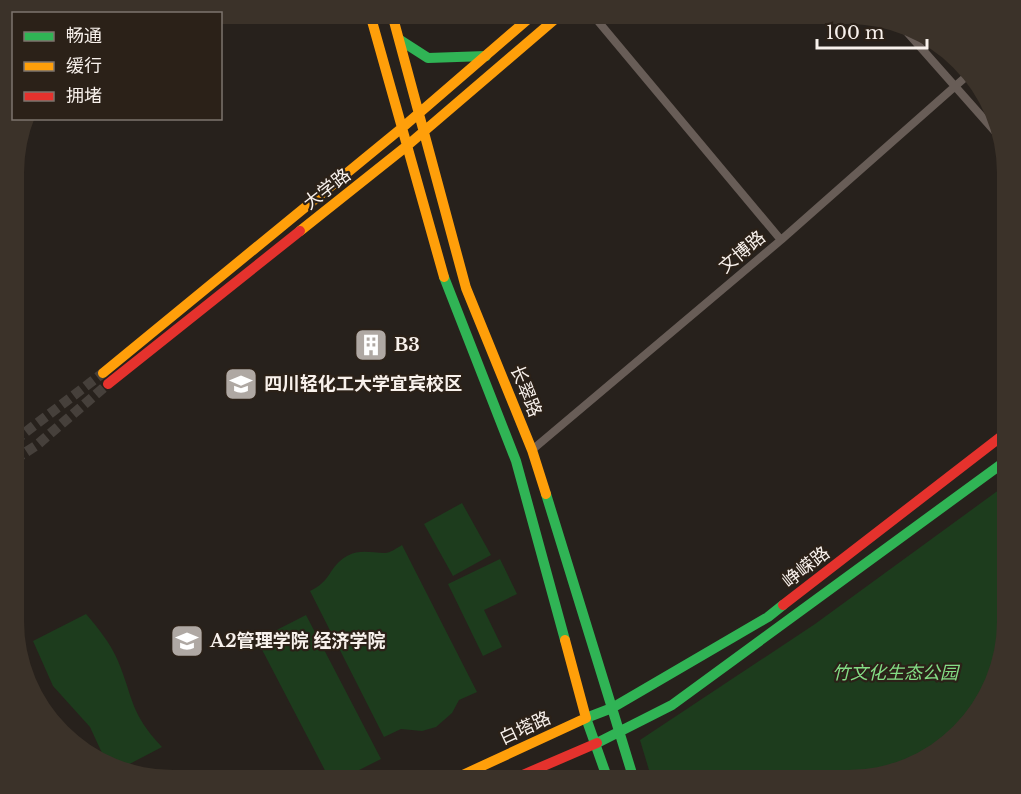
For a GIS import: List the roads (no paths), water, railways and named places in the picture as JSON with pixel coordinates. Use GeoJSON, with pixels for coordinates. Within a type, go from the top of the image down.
{"type":"FeatureCollection","features":[{"type":"Feature","properties":{"kind":"main road","name":"长翠路"},"geometry":{"type":"LineString","coordinates":[[373,24],[450,295],[516,461],[586,717],[605,770]]}},
{"type":"Feature","properties":{"kind":"main road","name":"长翠路"},"geometry":{"type":"LineString","coordinates":[[395,24],[466,288],[532,450],[631,770]]}},
{"type":"Feature","properties":{"kind":"main road","name":"大学路"},"geometry":{"type":"LineString","coordinates":[[103,373],[403,127],[523,24]]}},
{"type":"Feature","properties":{"kind":"main road","name":"大学路"},"geometry":{"type":"LineString","coordinates":[[108,384],[408,146],[549,24]]}},
{"type":"Feature","properties":{"kind":"main road"},"geometry":{"type":"LineString","coordinates":[[400,40],[428,58],[486,56]]}},
{"type":"Feature","properties":{"kind":"main road","name":"峥嵘路"},"geometry":{"type":"LineString","coordinates":[[612,708],[768,617],[997,440]]}},
{"type":"Feature","properties":{"kind":"main road","name":"峥嵘路"},"geometry":{"type":"LineString","coordinates":[[621,732],[672,705],[997,467]]}},
{"type":"Feature","properties":{"kind":"main road","name":"白塔路"},"geometry":{"type":"LineString","coordinates":[[473,770],[586,717],[612,708]]}},
{"type":"Feature","properties":{"kind":"main road"},"geometry":{"type":"LineString","coordinates":[[534,770],[621,732]]}},
{"type":"Feature","properties":{"kind":"street"},"geometry":{"type":"LineString","coordinates":[[600,24],[781,240]]}},
{"type":"Feature","properties":{"kind":"street"},"geometry":{"type":"LineString","coordinates":[[914,40],[989,124]]}},
{"type":"Feature","properties":{"kind":"street","name":"文博路"},"geometry":{"type":"LineString","coordinates":[[532,450],[781,240],[964,79]]}},
{"type":"Feature","properties":{"kind":"tunnel"},"geometry":{"type":"LineString","coordinates":[[24,433],[103,373]]}},
{"type":"Feature","properties":{"kind":"tunnel"},"geometry":{"type":"LineString","coordinates":[[24,453],[108,384]]}},
{"type":"Feature","properties":{"kind":"place","name":"B3"},"geometry":{"type":"Point","coordinates":[371,345]}},
{"type":"Feature","properties":{"kind":"place","name":"四川轻化工大学宜宾校区"},"geometry":{"type":"Point","coordinates":[241,384]}},
{"type":"Feature","properties":{"kind":"place","name":"A2管理学院 经济学院"},"geometry":{"type":"Point","coordinates":[187,641]}},
{"type":"Feature","properties":{"kind":"park label","name":"竹文化生态公园"},"geometry":{"type":"Point","coordinates":[895,673]}}]}
